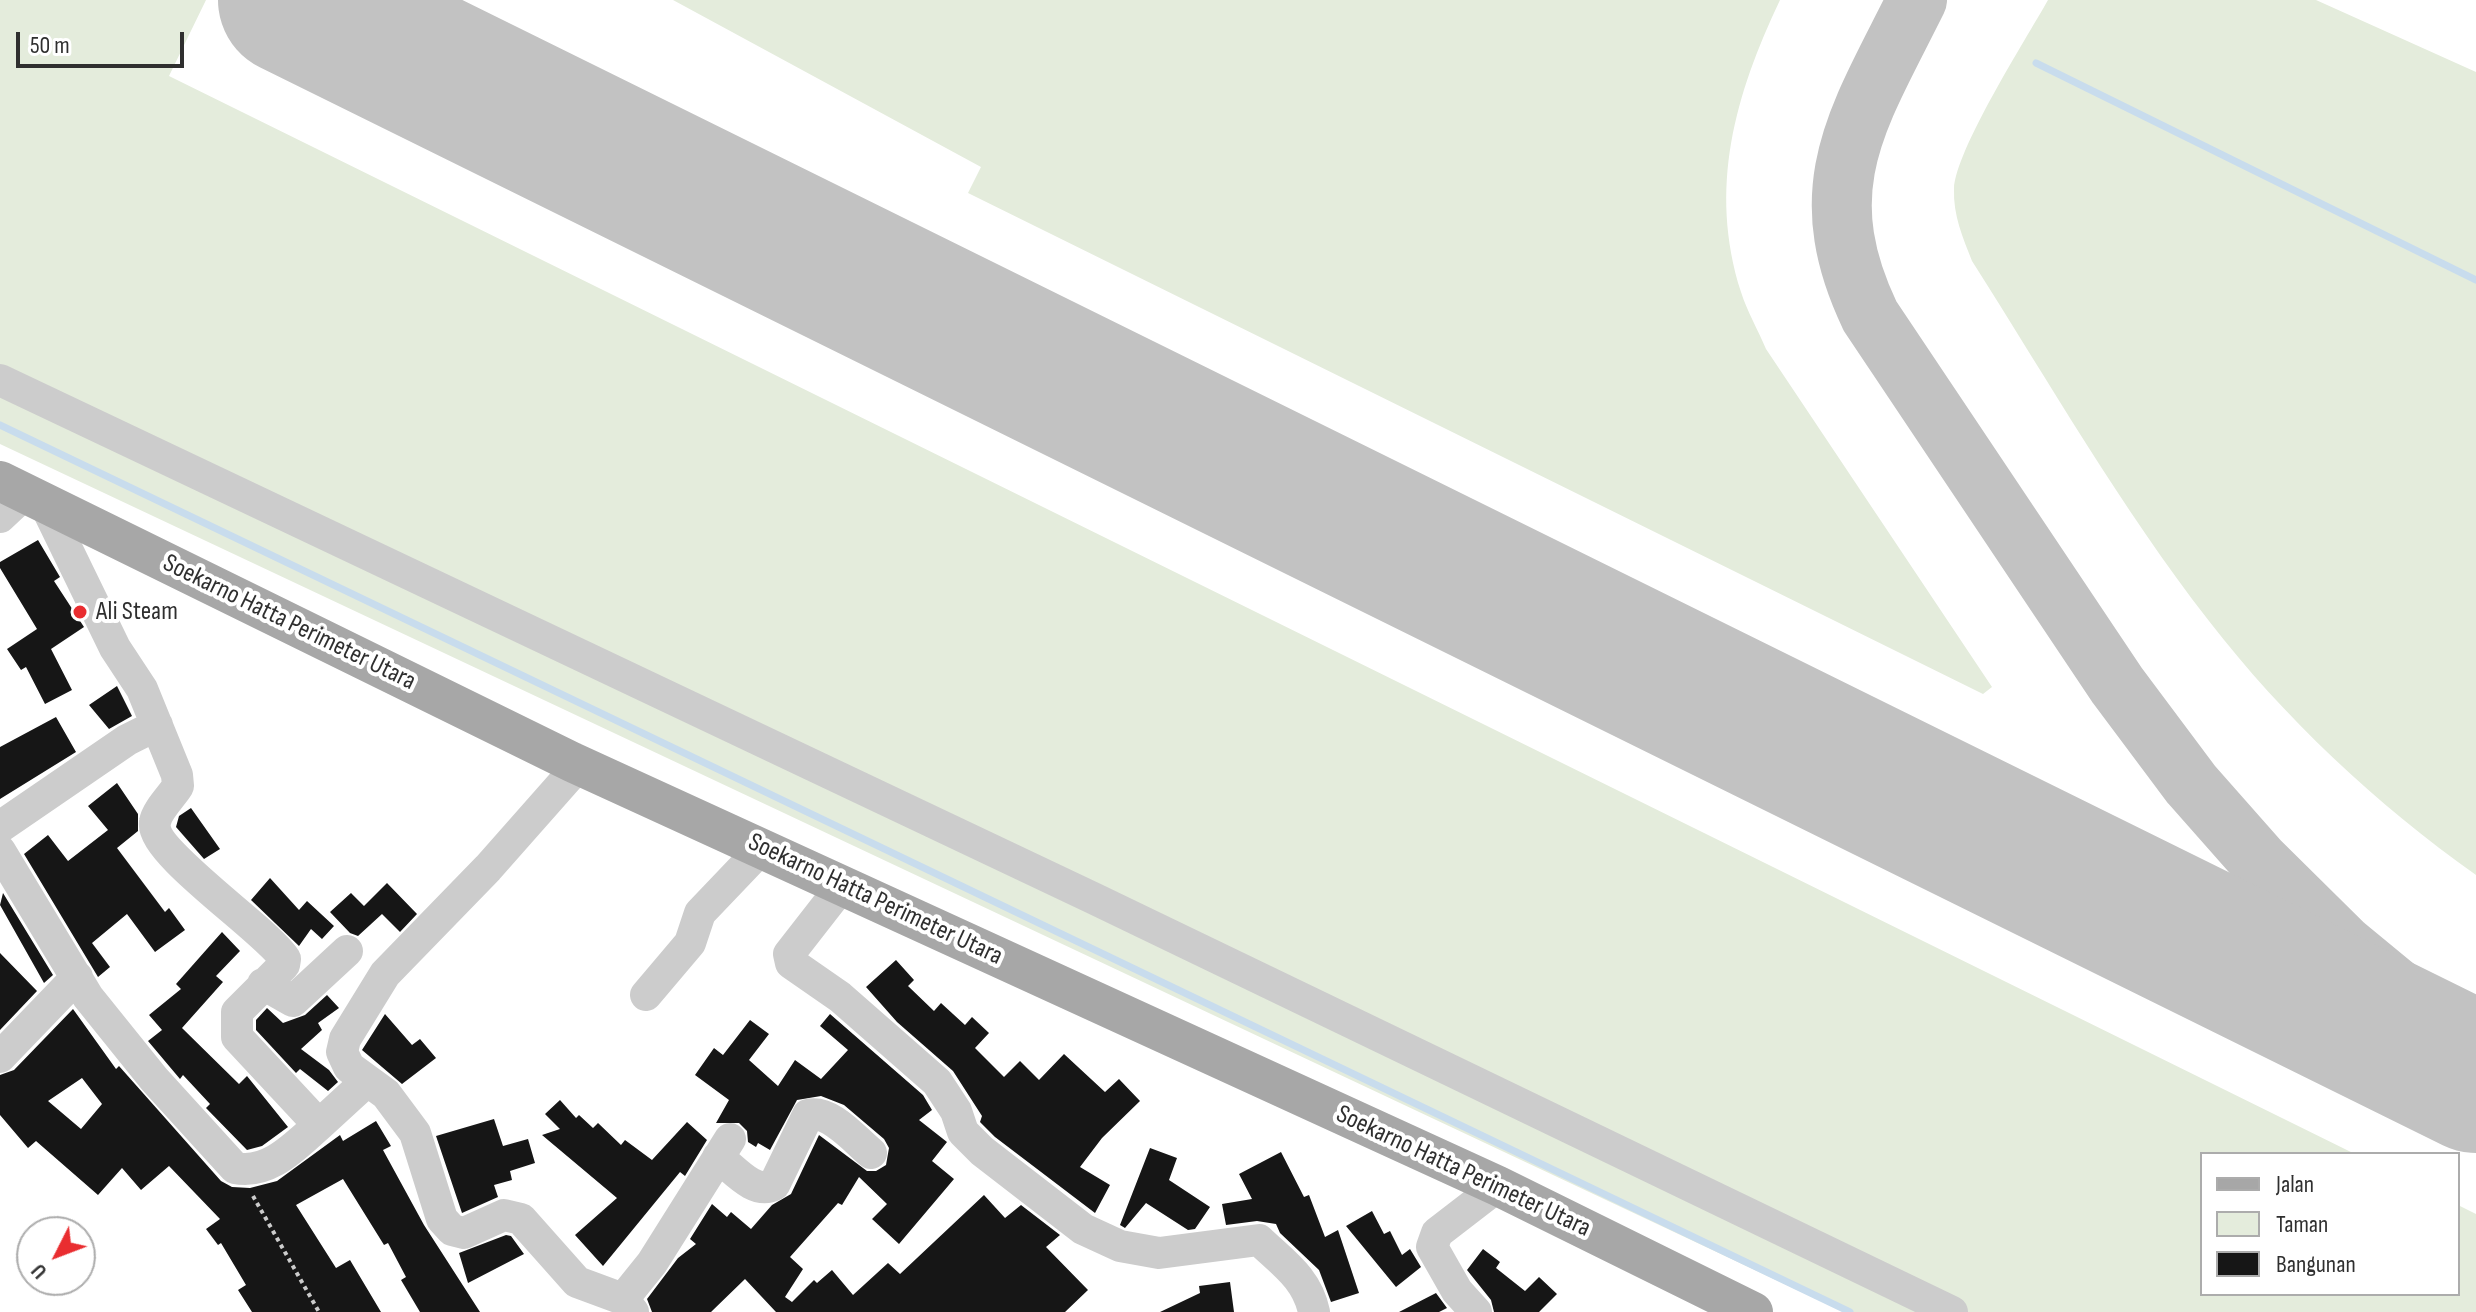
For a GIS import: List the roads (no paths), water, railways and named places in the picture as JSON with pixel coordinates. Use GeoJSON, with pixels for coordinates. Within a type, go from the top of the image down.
{"type":"FeatureCollection","features":[{"type":"Feature","properties":{"kind":"main road","name":"Soekarno Hatta Perimeter Utara"},"geometry":{"type":"LineString","coordinates":[[16,498],[565,767],[763,847],[1498,1186],[1753,1312]]}},
{"type":"Feature","properties":{"kind":"street"},"geometry":{"type":"LineString","coordinates":[[0,380],[1095,899],[1952,1312]]}},
{"type":"Feature","properties":{"kind":"street"},"geometry":{"type":"LineString","coordinates":[[16,498],[157,725],[178,786],[155,820],[155,832],[192,874],[282,954],[284,965],[237,1012],[237,1037],[319,1125]]}},
{"type":"Feature","properties":{"kind":"street"},"geometry":{"type":"LineString","coordinates":[[0,827],[127,740],[157,725]]}},
{"type":"Feature","properties":{"kind":"street"},"geometry":{"type":"LineString","coordinates":[[565,767],[385,974],[345,1039],[342,1052],[349,1067],[386,1094],[415,1133],[442,1219],[452,1230],[464,1233],[504,1215],[521,1219],[577,1282],[628,1306],[724,1148],[755,1187],[766,1189],[774,1185],[808,1115],[825,1115],[871,1153]]}},
{"type":"Feature","properties":{"kind":"street"},"geometry":{"type":"LineString","coordinates":[[646,995],[690,943],[700,913],[763,847]]}},
{"type":"Feature","properties":{"kind":"street"},"geometry":{"type":"LineString","coordinates":[[0,851],[88,997],[154,1079],[238,1169],[258,1170],[286,1154],[367,1081]]}},
{"type":"Feature","properties":{"kind":"street"},"geometry":{"type":"LineString","coordinates":[[842,886],[789,954],[791,963],[840,997],[937,1082],[956,1111],[963,1132],[982,1151],[1083,1229],[1120,1246],[1159,1253],[1259,1240],[1299,1277],[1310,1295],[1314,1312]]}},
{"type":"Feature","properties":{"kind":"street"},"geometry":{"type":"LineString","coordinates":[[263,984],[286,1001],[293,1001],[347,951]]}},
{"type":"Feature","properties":{"kind":"street"},"geometry":{"type":"LineString","coordinates":[[0,1057],[77,977]]}},
{"type":"Feature","properties":{"kind":"street"},"geometry":{"type":"LineString","coordinates":[[1476,1312],[1457,1291],[1432,1247],[1437,1233],[1498,1186]]}},
{"type":"Feature","properties":{"kind":"waterway"},"geometry":{"type":"LineString","coordinates":[[2036,63],[2476,280]]}},
{"type":"Feature","properties":{"kind":"waterway"},"geometry":{"type":"LineString","coordinates":[[0,425],[1850,1312]]}},
{"type":"Feature","properties":{"kind":"place","name":"Ali Steam"},"geometry":{"type":"Point","coordinates":[80,612]}}]}
